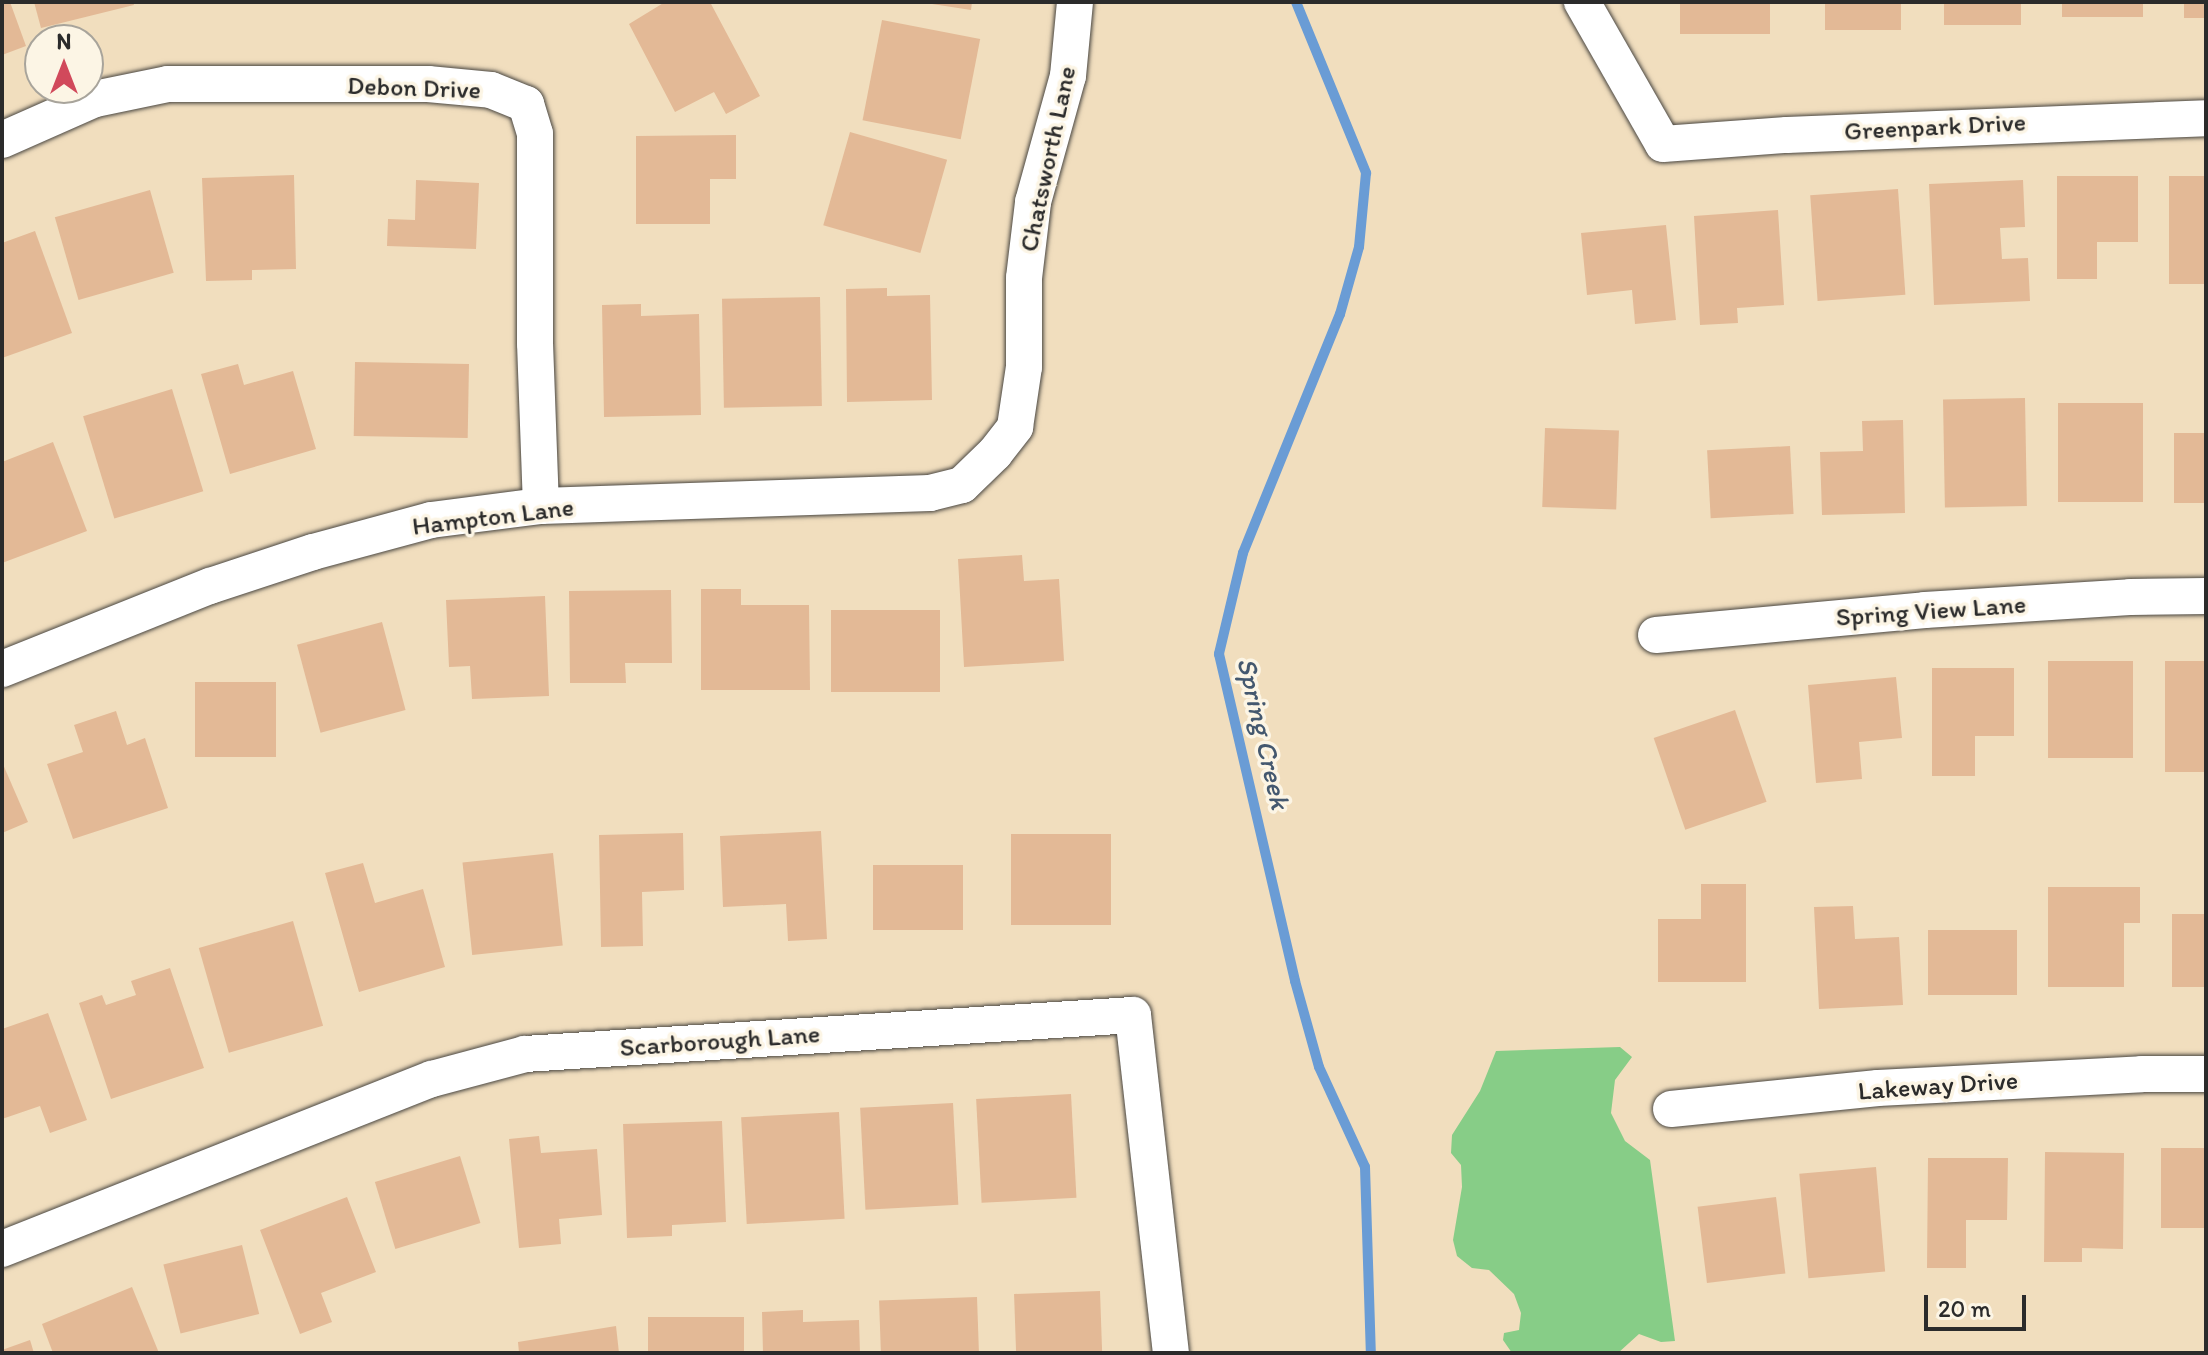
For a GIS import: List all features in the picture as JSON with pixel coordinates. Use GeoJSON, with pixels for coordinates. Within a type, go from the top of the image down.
{"type":"FeatureCollection","features":[{"type":"Feature","properties":{"kind":"street","name":"Chatsworth Lane"},"geometry":{"type":"LineString","coordinates":[[995,453],[1015,427],[1021,395],[1024,278],[1033,202],[1068,76],[1075,2]]}},
{"type":"Feature","properties":{"kind":"street","name":"Greenpark Drive"},"geometry":{"type":"LineString","coordinates":[[1582,2],[1663,144],[1802,134],[2206,118]]}},
{"type":"Feature","properties":{"kind":"street","name":"Debon Drive"},"geometry":{"type":"LineString","coordinates":[[2,140],[95,99],[168,84],[428,84],[491,90],[526,104],[535,134],[535,343],[541,506]]}},
{"type":"Feature","properties":{"kind":"street","name":"Hampton Lane"},"geometry":{"type":"LineString","coordinates":[[2,669],[210,586],[313,552],[431,520],[541,506],[930,493],[962,485],[995,453]]}},
{"type":"Feature","properties":{"kind":"street","name":"Spring View Lane"},"geometry":{"type":"LineString","coordinates":[[1656,635],[1925,610],[2206,596]]}},
{"type":"Feature","properties":{"kind":"street","name":"Scarborough Lane"},"geometry":{"type":"LineString","coordinates":[[2,1249],[432,1079],[525,1054],[1133,1015],[1171,1353]]}},
{"type":"Feature","properties":{"kind":"street","name":"Lakeway Drive"},"geometry":{"type":"LineString","coordinates":[[1671,1109],[1878,1088],[2142,1074],[2206,1074]]}},
{"type":"Feature","properties":{"kind":"green space"},"geometry":{"type":"Polygon","coordinates":[[[1620,1047],[1632,1057],[1615,1080],[1611,1113],[1625,1141],[1650,1160],[1675,1341],[1661,1342],[1639,1334],[1618,1353],[1512,1353],[1503,1340],[1504,1333],[1519,1330],[1521,1313],[1514,1294],[1489,1270],[1472,1268],[1457,1256],[1453,1240],[1462,1187],[1461,1165],[1451,1153],[1452,1135],[1480,1091],[1496,1051],[1620,1047]]]}},
{"type":"Feature","properties":{"kind":"building"},"geometry":{"type":"Polygon","coordinates":[[[2,2],[10,2],[24,47],[2,55],[2,2]]]}},
{"type":"Feature","properties":{"kind":"building"},"geometry":{"type":"Polygon","coordinates":[[[34,2],[133,2],[134,5],[57,24],[40,24],[34,2]]]}},
{"type":"Feature","properties":{"kind":"building"},"geometry":{"type":"Polygon","coordinates":[[[665,2],[710,2],[760,96],[726,114],[714,92],[675,112],[629,24],[665,2]]]}},
{"type":"Feature","properties":{"kind":"building"},"geometry":{"type":"Polygon","coordinates":[[[919,2],[972,2],[971,10],[919,2]]]}},
{"type":"Feature","properties":{"kind":"building"},"geometry":{"type":"Polygon","coordinates":[[[1680,2],[1770,2],[1770,34],[1680,34],[1680,2]]]}},
{"type":"Feature","properties":{"kind":"building"},"geometry":{"type":"Polygon","coordinates":[[[1825,2],[1901,2],[1901,30],[1825,30],[1825,2]]]}},
{"type":"Feature","properties":{"kind":"building"},"geometry":{"type":"Polygon","coordinates":[[[1944,2],[2021,2],[2021,25],[1944,25],[1944,2]]]}},
{"type":"Feature","properties":{"kind":"building"},"geometry":{"type":"Polygon","coordinates":[[[2062,2],[2143,2],[2143,17],[2062,17],[2062,2]]]}},
{"type":"Feature","properties":{"kind":"building"},"geometry":{"type":"Polygon","coordinates":[[[2184,2],[2206,2],[2206,18],[2184,18],[2184,2]]]}},
{"type":"Feature","properties":{"kind":"building"},"geometry":{"type":"Polygon","coordinates":[[[882,20],[980,39],[961,139],[863,120],[882,20]]]}},
{"type":"Feature","properties":{"kind":"building"},"geometry":{"type":"Polygon","coordinates":[[[850,132],[947,160],[920,253],[823,225],[850,132]]]}},
{"type":"Feature","properties":{"kind":"building"},"geometry":{"type":"Polygon","coordinates":[[[736,135],[736,179],[710,179],[710,224],[636,224],[636,136],[736,135]]]}},
{"type":"Feature","properties":{"kind":"building"},"geometry":{"type":"Polygon","coordinates":[[[294,175],[296,269],[252,270],[252,280],[206,281],[202,178],[294,175]]]}},
{"type":"Feature","properties":{"kind":"building"},"geometry":{"type":"Polygon","coordinates":[[[2057,176],[2138,176],[2138,242],[2097,242],[2097,279],[2057,279],[2057,176]]]}},
{"type":"Feature","properties":{"kind":"building"},"geometry":{"type":"Polygon","coordinates":[[[2169,176],[2206,176],[2206,284],[2169,284],[2169,176]]]}},
{"type":"Feature","properties":{"kind":"building"},"geometry":{"type":"Polygon","coordinates":[[[416,180],[479,183],[476,249],[387,246],[388,219],[415,220],[416,180]]]}},
{"type":"Feature","properties":{"kind":"building"},"geometry":{"type":"Polygon","coordinates":[[[2023,180],[2025,227],[2000,228],[2002,259],[2028,258],[2030,301],[1934,305],[1929,184],[2023,180]]]}},
{"type":"Feature","properties":{"kind":"building"},"geometry":{"type":"Polygon","coordinates":[[[1898,189],[1905,295],[1818,301],[1810,195],[1898,189]]]}},
{"type":"Feature","properties":{"kind":"building"},"geometry":{"type":"Polygon","coordinates":[[[150,190],[174,273],[79,300],[55,217],[150,190]]]}},
{"type":"Feature","properties":{"kind":"building"},"geometry":{"type":"Polygon","coordinates":[[[1778,210],[1784,305],[1737,308],[1738,323],[1700,325],[1694,216],[1778,210]]]}},
{"type":"Feature","properties":{"kind":"building"},"geometry":{"type":"Polygon","coordinates":[[[1666,225],[1676,320],[1635,324],[1632,290],[1587,295],[1581,233],[1666,225]]]}},
{"type":"Feature","properties":{"kind":"building"},"geometry":{"type":"Polygon","coordinates":[[[35,231],[72,333],[2,358],[2,243],[35,231]]]}},
{"type":"Feature","properties":{"kind":"building"},"geometry":{"type":"Polygon","coordinates":[[[887,288],[887,296],[930,295],[932,400],[847,402],[846,289],[887,288]]]}},
{"type":"Feature","properties":{"kind":"building"},"geometry":{"type":"Polygon","coordinates":[[[820,297],[822,406],[724,408],[722,299],[820,297]]]}},
{"type":"Feature","properties":{"kind":"building"},"geometry":{"type":"Polygon","coordinates":[[[641,304],[641,316],[699,314],[701,415],[604,417],[602,305],[641,304]]]}},
{"type":"Feature","properties":{"kind":"building"},"geometry":{"type":"Polygon","coordinates":[[[355,362],[469,364],[468,438],[354,436],[355,362]]]}},
{"type":"Feature","properties":{"kind":"building"},"geometry":{"type":"Polygon","coordinates":[[[238,364],[244,385],[293,371],[316,449],[230,474],[201,374],[238,364]]]}},
{"type":"Feature","properties":{"kind":"building"},"geometry":{"type":"Polygon","coordinates":[[[172,389],[203,491],[114,519],[83,416],[172,389]]]}},
{"type":"Feature","properties":{"kind":"building"},"geometry":{"type":"Polygon","coordinates":[[[2025,398],[2027,506],[1945,507],[1943,399],[2025,398]]]}},
{"type":"Feature","properties":{"kind":"building"},"geometry":{"type":"Polygon","coordinates":[[[2058,403],[2143,403],[2143,502],[2058,502],[2058,403]]]}},
{"type":"Feature","properties":{"kind":"building"},"geometry":{"type":"Polygon","coordinates":[[[1903,420],[1905,513],[1822,515],[1820,452],[1863,451],[1862,421],[1903,420]]]}},
{"type":"Feature","properties":{"kind":"building"},"geometry":{"type":"Polygon","coordinates":[[[1545,428],[1619,431],[1616,510],[1542,507],[1545,428]]]}},
{"type":"Feature","properties":{"kind":"building"},"geometry":{"type":"Polygon","coordinates":[[[2174,433],[2206,433],[2206,503],[2174,503],[2174,433]]]}},
{"type":"Feature","properties":{"kind":"building"},"geometry":{"type":"Polygon","coordinates":[[[53,442],[87,531],[2,563],[2,462],[53,442]]]}},
{"type":"Feature","properties":{"kind":"building"},"geometry":{"type":"Polygon","coordinates":[[[1790,446],[1794,514],[1711,518],[1707,450],[1790,446]]]}},
{"type":"Feature","properties":{"kind":"building"},"geometry":{"type":"Polygon","coordinates":[[[1022,555],[1024,581],[1059,579],[1064,661],[964,667],[958,559],[1022,555]]]}},
{"type":"Feature","properties":{"kind":"building"},"geometry":{"type":"Polygon","coordinates":[[[701,589],[741,589],[741,605],[809,605],[810,690],[701,690],[701,589]]]}},
{"type":"Feature","properties":{"kind":"building"},"geometry":{"type":"Polygon","coordinates":[[[671,590],[672,663],[625,663],[626,683],[570,683],[569,591],[671,590]]]}},
{"type":"Feature","properties":{"kind":"building"},"geometry":{"type":"Polygon","coordinates":[[[545,596],[549,696],[472,699],[470,666],[449,667],[446,600],[545,596]]]}},
{"type":"Feature","properties":{"kind":"building"},"geometry":{"type":"Polygon","coordinates":[[[831,610],[940,610],[940,692],[831,692],[831,610]]]}},
{"type":"Feature","properties":{"kind":"building"},"geometry":{"type":"Polygon","coordinates":[[[382,622],[406,710],[321,733],[297,645],[382,622]]]}},
{"type":"Feature","properties":{"kind":"building"},"geometry":{"type":"Polygon","coordinates":[[[2048,661],[2133,661],[2133,758],[2048,758],[2048,661]]]}},
{"type":"Feature","properties":{"kind":"building"},"geometry":{"type":"Polygon","coordinates":[[[2165,661],[2206,661],[2206,772],[2165,772],[2165,661]]]}},
{"type":"Feature","properties":{"kind":"building"},"geometry":{"type":"Polygon","coordinates":[[[1932,668],[2014,668],[2014,736],[1975,736],[1975,776],[1932,776],[1932,668]]]}},
{"type":"Feature","properties":{"kind":"building"},"geometry":{"type":"Polygon","coordinates":[[[1896,677],[1902,738],[1859,742],[1862,779],[1816,783],[1808,685],[1896,677]]]}},
{"type":"Feature","properties":{"kind":"building"},"geometry":{"type":"Polygon","coordinates":[[[195,682],[276,682],[276,757],[195,757],[195,682]]]}},
{"type":"Feature","properties":{"kind":"building"},"geometry":{"type":"Polygon","coordinates":[[[1735,710],[1767,802],[1685,830],[1654,738],[1735,710]]]}},
{"type":"Feature","properties":{"kind":"building"},"geometry":{"type":"Polygon","coordinates":[[[116,711],[127,745],[145,738],[168,808],[73,839],[47,764],[83,752],[74,725],[116,711]]]}},
{"type":"Feature","properties":{"kind":"building"},"geometry":{"type":"Polygon","coordinates":[[[2,762],[28,822],[2,833],[2,762]]]}},
{"type":"Feature","properties":{"kind":"building"},"geometry":{"type":"Polygon","coordinates":[[[821,831],[827,939],[788,941],[786,904],[723,907],[720,836],[821,831]]]}},
{"type":"Feature","properties":{"kind":"building"},"geometry":{"type":"Polygon","coordinates":[[[683,833],[684,890],[642,892],[643,946],[601,947],[599,835],[683,833]]]}},
{"type":"Feature","properties":{"kind":"building"},"geometry":{"type":"Polygon","coordinates":[[[1011,834],[1111,834],[1111,925],[1011,925],[1011,834]]]}},
{"type":"Feature","properties":{"kind":"building"},"geometry":{"type":"Polygon","coordinates":[[[553,853],[563,945],[472,955],[462,863],[553,853]]]}},
{"type":"Feature","properties":{"kind":"building"},"geometry":{"type":"Polygon","coordinates":[[[363,863],[375,903],[423,889],[445,967],[359,992],[325,873],[363,863]]]}},
{"type":"Feature","properties":{"kind":"building"},"geometry":{"type":"Polygon","coordinates":[[[873,865],[963,865],[963,930],[873,930],[873,865]]]}},
{"type":"Feature","properties":{"kind":"building"},"geometry":{"type":"Polygon","coordinates":[[[1701,884],[1746,884],[1746,982],[1658,982],[1658,919],[1701,919],[1701,884]]]}},
{"type":"Feature","properties":{"kind":"building"},"geometry":{"type":"Polygon","coordinates":[[[2048,887],[2140,887],[2140,923],[2124,923],[2124,987],[2048,987],[2048,887]]]}},
{"type":"Feature","properties":{"kind":"building"},"geometry":{"type":"Polygon","coordinates":[[[1853,906],[1855,939],[1899,937],[1903,1005],[1819,1009],[1814,907],[1853,906]]]}},
{"type":"Feature","properties":{"kind":"building"},"geometry":{"type":"Polygon","coordinates":[[[2172,914],[2206,914],[2206,987],[2172,987],[2172,914]]]}},
{"type":"Feature","properties":{"kind":"building"},"geometry":{"type":"Polygon","coordinates":[[[293,921],[323,1026],[229,1053],[199,948],[293,921]]]}},
{"type":"Feature","properties":{"kind":"building"},"geometry":{"type":"Polygon","coordinates":[[[1928,930],[2017,930],[2017,995],[1928,995],[1928,930]]]}},
{"type":"Feature","properties":{"kind":"building"},"geometry":{"type":"Polygon","coordinates":[[[170,968],[204,1068],[111,1099],[79,1003],[102,995],[106,1005],[136,995],[131,981],[170,968]]]}},
{"type":"Feature","properties":{"kind":"building"},"geometry":{"type":"Polygon","coordinates":[[[48,1013],[87,1120],[50,1133],[40,1106],[2,1119],[2,1029],[48,1013]]]}},
{"type":"Feature","properties":{"kind":"building"},"geometry":{"type":"Polygon","coordinates":[[[1071,1094],[1076,1198],[982,1203],[976,1099],[1071,1094]]]}},
{"type":"Feature","properties":{"kind":"building"},"geometry":{"type":"Polygon","coordinates":[[[953,1103],[958,1205],[865,1210],[860,1108],[953,1103]]]}},
{"type":"Feature","properties":{"kind":"building"},"geometry":{"type":"Polygon","coordinates":[[[839,1112],[845,1219],[747,1224],[741,1117],[839,1112]]]}},
{"type":"Feature","properties":{"kind":"building"},"geometry":{"type":"Polygon","coordinates":[[[722,1121],[726,1222],[672,1225],[672,1236],[627,1238],[623,1124],[722,1121]]]}},
{"type":"Feature","properties":{"kind":"building"},"geometry":{"type":"Polygon","coordinates":[[[539,1136],[541,1153],[597,1149],[602,1215],[559,1219],[561,1244],[519,1248],[509,1139],[539,1136]]]}},
{"type":"Feature","properties":{"kind":"building"},"geometry":{"type":"Polygon","coordinates":[[[2161,1148],[2206,1148],[2206,1228],[2161,1228],[2161,1148]]]}},
{"type":"Feature","properties":{"kind":"building"},"geometry":{"type":"Polygon","coordinates":[[[2045,1152],[2124,1153],[2123,1249],[2082,1248],[2082,1262],[2044,1262],[2045,1152]]]}},
{"type":"Feature","properties":{"kind":"building"},"geometry":{"type":"Polygon","coordinates":[[[460,1156],[480,1223],[395,1249],[375,1182],[460,1156]]]}},
{"type":"Feature","properties":{"kind":"building"},"geometry":{"type":"Polygon","coordinates":[[[1928,1158],[2008,1158],[2007,1220],[1966,1220],[1966,1268],[1927,1268],[1928,1158]]]}},
{"type":"Feature","properties":{"kind":"building"},"geometry":{"type":"Polygon","coordinates":[[[1876,1167],[1885,1272],[1808,1278],[1799,1174],[1876,1167]]]}},
{"type":"Feature","properties":{"kind":"building"},"geometry":{"type":"Polygon","coordinates":[[[347,1197],[376,1272],[321,1293],[332,1322],[300,1334],[260,1230],[347,1197]]]}},
{"type":"Feature","properties":{"kind":"building"},"geometry":{"type":"Polygon","coordinates":[[[1776,1197],[1785,1273],[1707,1283],[1698,1207],[1776,1197]]]}},
{"type":"Feature","properties":{"kind":"building"},"geometry":{"type":"Polygon","coordinates":[[[242,1245],[259,1314],[181,1333],[163,1265],[242,1245]]]}},
{"type":"Feature","properties":{"kind":"building"},"geometry":{"type":"Polygon","coordinates":[[[132,1287],[159,1353],[53,1353],[42,1324],[132,1287]]]}},
{"type":"Feature","properties":{"kind":"building"},"geometry":{"type":"Polygon","coordinates":[[[1100,1291],[1102,1353],[1016,1353],[1014,1294],[1100,1291]]]}},
{"type":"Feature","properties":{"kind":"building"},"geometry":{"type":"Polygon","coordinates":[[[977,1297],[979,1353],[881,1353],[879,1300],[977,1297]]]}},
{"type":"Feature","properties":{"kind":"building"},"geometry":{"type":"Polygon","coordinates":[[[803,1310],[803,1322],[859,1320],[860,1353],[763,1353],[762,1312],[803,1310]]]}},
{"type":"Feature","properties":{"kind":"building"},"geometry":{"type":"Polygon","coordinates":[[[648,1317],[744,1317],[744,1353],[648,1353],[648,1317]]]}},
{"type":"Feature","properties":{"kind":"building"},"geometry":{"type":"Polygon","coordinates":[[[616,1326],[619,1353],[519,1353],[518,1342],[616,1326]]]}},
{"type":"Feature","properties":{"kind":"building"},"geometry":{"type":"Polygon","coordinates":[[[30,1340],[34,1353],[2,1353],[2,1350],[30,1340]]]}},
{"type":"Feature","properties":{"kind":"waterway","name":"Spring Creek"},"geometry":{"type":"LineString","coordinates":[[1296,2],[1366,173],[1359,247],[1340,314],[1243,553],[1219,654],[1295,981],[1319,1067],[1365,1167],[1371,1353]]}}]}
